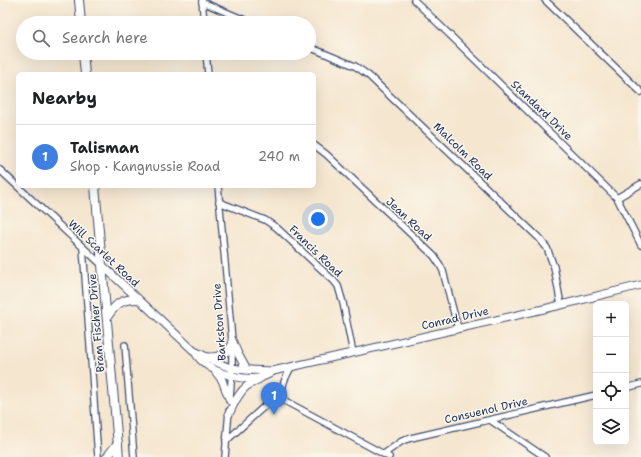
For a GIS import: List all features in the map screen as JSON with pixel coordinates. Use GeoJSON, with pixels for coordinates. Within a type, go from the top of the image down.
{"type":"FeatureCollection","features":[{"type":"Feature","properties":{"kind":"main road"},"geometry":{"type":"LineString","coordinates":[[79,0],[80,16]]}},
{"type":"Feature","properties":{"kind":"main road"},"geometry":{"type":"LineString","coordinates":[[84,60],[85,72]]}},
{"type":"Feature","properties":{"kind":"main road","name":"Bram Fischer Drive"},"geometry":{"type":"LineString","coordinates":[[95,188],[119,457]]}},
{"type":"Feature","properties":{"kind":"main road"},"geometry":{"type":"LineString","coordinates":[[107,317],[121,302],[129,299],[137,299]]}},
{"type":"Feature","properties":{"kind":"main road"},"geometry":{"type":"LineString","coordinates":[[107,457],[118,443]]}},
{"type":"Feature","properties":{"kind":"street","name":"Standard Drive"},"geometry":{"type":"LineString","coordinates":[[414,0],[617,198],[641,245]]}},
{"type":"Feature","properties":{"kind":"street"},"geometry":{"type":"LineString","coordinates":[[545,0],[641,92]]}},
{"type":"Feature","properties":{"kind":"street"},"geometry":{"type":"LineString","coordinates":[[203,16],[202,1],[236,16]]}},
{"type":"Feature","properties":{"kind":"street","name":"Malcolm Road"},"geometry":{"type":"LineString","coordinates":[[316,50],[355,66],[368,75],[539,238],[547,248],[554,267],[561,305]]}},
{"type":"Feature","properties":{"kind":"street"},"geometry":{"type":"LineString","coordinates":[[207,60],[208,72]]}},
{"type":"Feature","properties":{"kind":"street","name":"Jean Road"},"geometry":{"type":"LineString","coordinates":[[316,146],[434,256],[443,271],[458,329]]}},
{"type":"Feature","properties":{"kind":"street","name":"Will Scarlet Road"},"geometry":{"type":"LineString","coordinates":[[0,170],[16,185]]}},
{"type":"Feature","properties":{"kind":"street"},"geometry":{"type":"LineString","coordinates":[[617,198],[641,184]]}},
{"type":"Feature","properties":{"kind":"street","name":"Will Scarlet Road"},"geometry":{"type":"LineString","coordinates":[[19,188],[194,351],[202,361],[220,373],[232,376]]}},
{"type":"Feature","properties":{"kind":"street","name":"Barkston Drive"},"geometry":{"type":"LineString","coordinates":[[218,188],[232,342],[232,376],[225,457]]}},
{"type":"Feature","properties":{"kind":"street","name":"Francis Road"},"geometry":{"type":"LineString","coordinates":[[219,202],[265,220],[277,228],[334,281],[338,286],[343,303],[353,353]]}},
{"type":"Feature","properties":{"kind":"street","name":"Bram Fischer Drive"},"geometry":{"type":"LineString","coordinates":[[83,248],[98,457]]}},
{"type":"Feature","properties":{"kind":"street","name":"Conrad Drive"},"geometry":{"type":"LineString","coordinates":[[232,368],[273,371],[561,305],[641,285]]}},
{"type":"Feature","properties":{"kind":"street"},"geometry":{"type":"LineString","coordinates":[[208,357],[216,357],[224,354],[232,342],[247,370]]}},
{"type":"Feature","properties":{"kind":"street"},"geometry":{"type":"LineString","coordinates":[[125,345],[134,457]]}},
{"type":"Feature","properties":{"kind":"street","name":"Will Scarlet Road"},"geometry":{"type":"LineString","coordinates":[[194,351],[221,365],[232,368]]}},
{"type":"Feature","properties":{"kind":"street"},"geometry":{"type":"LineString","coordinates":[[285,401],[283,383],[291,367]]}},
{"type":"Feature","properties":{"kind":"street"},"geometry":{"type":"LineString","coordinates":[[212,368],[222,380],[230,401]]}},
{"type":"Feature","properties":{"kind":"street","name":"Conrad Drive"},"geometry":{"type":"LineString","coordinates":[[229,414],[239,394],[243,390],[273,371]]}},
{"type":"Feature","properties":{"kind":"street"},"geometry":{"type":"LineString","coordinates":[[232,376],[249,378],[263,377]]}},
{"type":"Feature","properties":{"kind":"street"},"geometry":{"type":"LineString","coordinates":[[629,387],[641,384]]}},
{"type":"Feature","properties":{"kind":"street","name":"Consuenol Drive"},"geometry":{"type":"LineString","coordinates":[[386,455],[402,442],[411,438],[593,396]]}},
{"type":"Feature","properties":{"kind":"street"},"geometry":{"type":"LineString","coordinates":[[226,441],[268,403],[276,399],[281,399],[386,455]]}},
{"type":"Feature","properties":{"kind":"street"},"geometry":{"type":"LineString","coordinates":[[490,420],[544,457]]}},
{"type":"Feature","properties":{"kind":"place","name":"Talisman"},"geometry":{"type":"Point","coordinates":[274,415]}}]}
